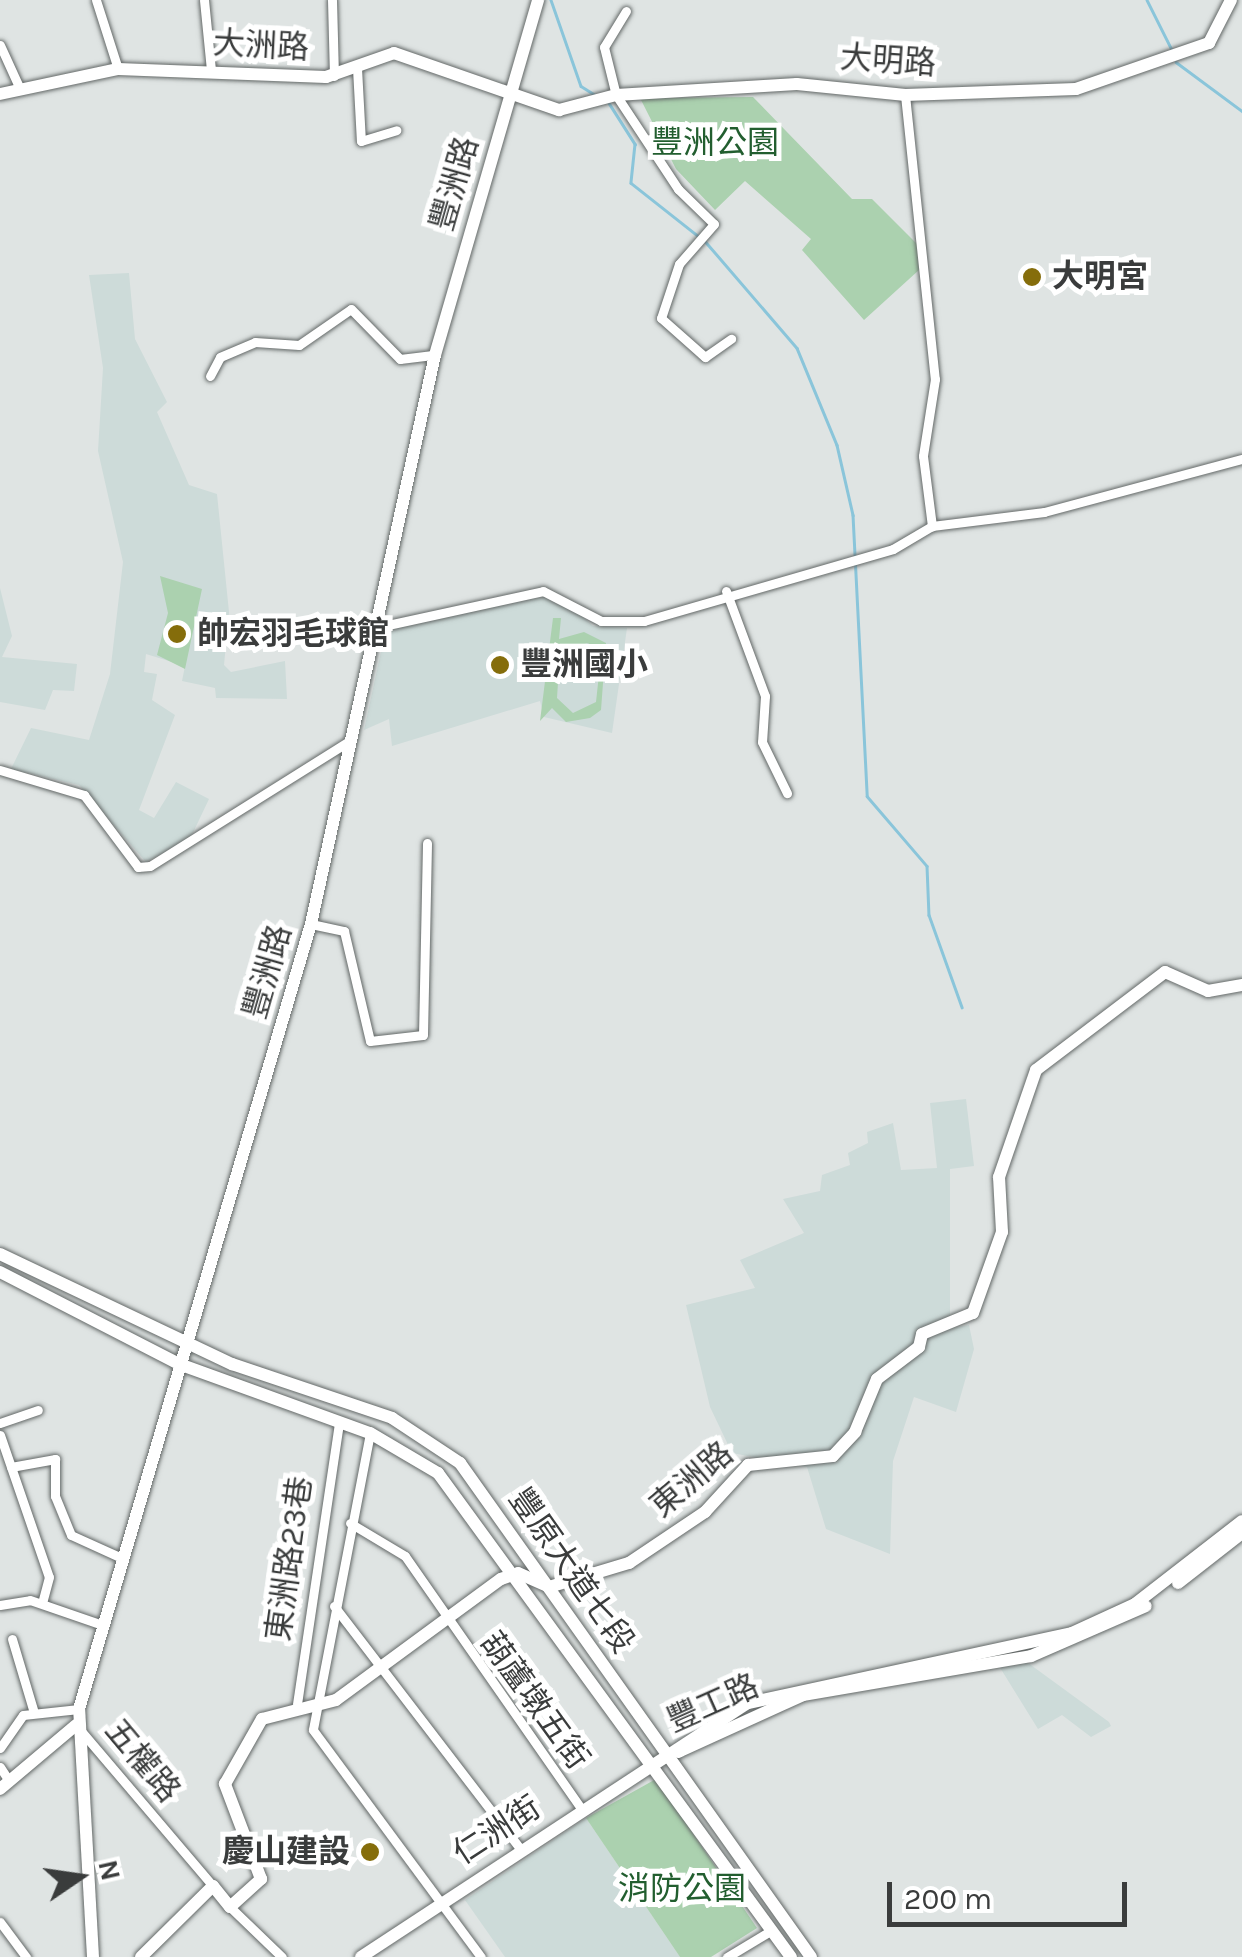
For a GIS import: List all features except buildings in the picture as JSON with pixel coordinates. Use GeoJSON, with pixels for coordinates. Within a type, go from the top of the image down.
{"type":"FeatureCollection","features":[{"type":"Feature","properties":{"kind":"street"},"geometry":{"type":"LineString","coordinates":[[96,0],[118,69]]}},
{"type":"Feature","properties":{"kind":"street"},"geometry":{"type":"LineString","coordinates":[[204,0],[211,70]]}},
{"type":"Feature","properties":{"kind":"street"},"geometry":{"type":"LineString","coordinates":[[332,0],[334,76]]}},
{"type":"Feature","properties":{"kind":"street","name":"豐洲路"},"geometry":{"type":"LineString","coordinates":[[92,1957],[76,1726],[79,1709],[184,1343],[311,924],[435,355],[538,0]]}},
{"type":"Feature","properties":{"kind":"street","name":"大明路"},"geometry":{"type":"LineString","coordinates":[[511,92],[559,110],[616,95],[797,84],[905,94],[1094,84],[1209,43],[1230,0]]}},
{"type":"Feature","properties":{"kind":"street"},"geometry":{"type":"LineString","coordinates":[[626,11],[604,48],[616,95],[678,190],[714,224],[704,241],[679,264],[660,318],[706,357],[732,339]]}},
{"type":"Feature","properties":{"kind":"street"},"geometry":{"type":"LineString","coordinates":[[0,45],[20,89]]}},
{"type":"Feature","properties":{"kind":"street","name":"大洲路"},"geometry":{"type":"LineString","coordinates":[[0,94],[118,69],[334,76],[402,54],[511,92]]}},
{"type":"Feature","properties":{"kind":"street"},"geometry":{"type":"LineString","coordinates":[[358,68],[362,141],[396,130]]}},
{"type":"Feature","properties":{"kind":"street"},"geometry":{"type":"LineString","coordinates":[[905,94],[935,390],[923,456],[932,526]]}},
{"type":"Feature","properties":{"kind":"street"},"geometry":{"type":"LineString","coordinates":[[210,376],[220,357],[255,342],[299,345],[351,310],[400,359],[435,355]]}},
{"type":"Feature","properties":{"kind":"street"},"geometry":{"type":"LineString","coordinates":[[374,628],[543,591],[620,625],[726,590],[893,549],[932,526],[1044,512],[1242,459]]}},
{"type":"Feature","properties":{"kind":"street"},"geometry":{"type":"LineString","coordinates":[[726,590],[765,696],[762,742],[787,793]]}},
{"type":"Feature","properties":{"kind":"street"},"geometry":{"type":"LineString","coordinates":[[0,770],[73,788],[138,867],[150,866],[349,741]]}},
{"type":"Feature","properties":{"kind":"street"},"geometry":{"type":"LineString","coordinates":[[311,924],[344,931],[370,1040],[423,1036],[427,843]]}},
{"type":"Feature","properties":{"kind":"street","name":"東洲路"},"geometry":{"type":"LineString","coordinates":[[549,1586],[639,1558],[721,1498],[748,1465],[814,1463],[839,1451],[877,1379],[919,1348],[922,1334],[973,1313],[1002,1232],[999,1176],[1036,1070],[1165,972],[1208,991],[1242,986]]}},
{"type":"Feature","properties":{"kind":"street","name":"豐原大道七段"},"geometry":{"type":"LineString","coordinates":[[0,1254],[184,1343],[415,1430],[460,1463],[811,1957]]}},
{"type":"Feature","properties":{"kind":"street","name":"豐原大道七段"},"geometry":{"type":"LineString","coordinates":[[0,1272],[178,1364],[370,1433],[456,1490],[791,1957]]}},
{"type":"Feature","properties":{"kind":"street"},"geometry":{"type":"LineString","coordinates":[[0,1423],[38,1410]]}},
{"type":"Feature","properties":{"kind":"street","name":"東洲路23巷"},"geometry":{"type":"LineString","coordinates":[[297,1704],[339,1423]]}},
{"type":"Feature","properties":{"kind":"street"},"geometry":{"type":"LineString","coordinates":[[370,1433],[317,1701],[320,1742],[481,1957]]}},
{"type":"Feature","properties":{"kind":"street"},"geometry":{"type":"LineString","coordinates":[[0,1435],[49,1576],[42,1603]]}},
{"type":"Feature","properties":{"kind":"street"},"geometry":{"type":"LineString","coordinates":[[11,1467],[55,1459],[55,1496],[70,1535],[122,1558]]}},
{"type":"Feature","properties":{"kind":"street","name":"豐工路"},"geometry":{"type":"LineString","coordinates":[[666,1756],[773,1694],[1072,1633],[1135,1604],[1242,1521]]}},
{"type":"Feature","properties":{"kind":"street","name":"葫蘆墩五街"},"geometry":{"type":"LineString","coordinates":[[350,1523],[405,1556],[446,1621],[582,1810]]}},
{"type":"Feature","properties":{"kind":"street","name":"豐工路"},"geometry":{"type":"LineString","coordinates":[[666,1756],[804,1694],[1074,1642],[1134,1615],[1242,1532]]}},
{"type":"Feature","properties":{"kind":"street"},"geometry":{"type":"LineString","coordinates":[[282,1957],[230,1907],[262,1872],[228,1774],[257,1724],[297,1704],[336,1700],[518,1574],[549,1586]]}},
{"type":"Feature","properties":{"kind":"street"},"geometry":{"type":"LineString","coordinates":[[0,1605],[42,1603],[102,1625]]}},
{"type":"Feature","properties":{"kind":"street"},"geometry":{"type":"LineString","coordinates":[[334,1606],[518,1848]]}},
{"type":"Feature","properties":{"kind":"street"},"geometry":{"type":"LineString","coordinates":[[12,1639],[34,1713]]}},
{"type":"Feature","properties":{"kind":"street"},"geometry":{"type":"LineString","coordinates":[[0,1748],[16,1722],[34,1713],[79,1709]]}},
{"type":"Feature","properties":{"kind":"street","name":"五權路"},"geometry":{"type":"LineString","coordinates":[[4,1785],[76,1726],[230,1907]]}},
{"type":"Feature","properties":{"kind":"street","name":"仁洲街"},"geometry":{"type":"LineString","coordinates":[[361,1957],[380,1952],[441,1901],[518,1848],[666,1756]]}},
{"type":"Feature","properties":{"kind":"street"},"geometry":{"type":"LineString","coordinates":[[0,1766],[4,1785]]}},
{"type":"Feature","properties":{"kind":"street"},"geometry":{"type":"LineString","coordinates":[[141,1957],[213,1886]]}},
{"type":"Feature","properties":{"kind":"street"},"geometry":{"type":"LineString","coordinates":[[0,1922],[26,1957]]}},
{"type":"Feature","properties":{"kind":"street"},"geometry":{"type":"LineString","coordinates":[[727,1957],[772,1930]]}},
{"type":"Feature","properties":{"kind":"shaded area"},"geometry":{"type":"Polygon","coordinates":[[[129,273],[135,339],[167,402],[157,412],[189,485],[217,494],[229,612],[224,665],[231,672],[285,661],[287,699],[216,698],[215,688],[182,681],[185,666],[146,654],[144,672],[157,674],[152,700],[175,715],[139,810],[154,818],[176,782],[209,799],[190,839],[146,862],[79,785],[11,769],[31,728],[89,740],[110,674],[123,562],[98,451],[103,368],[89,275],[129,273]]]}},
{"type":"Feature","properties":{"kind":"shaded area"},"geometry":{"type":"Polygon","coordinates":[[[0,588],[12,636],[2,657],[77,664],[74,691],[53,690],[45,710],[0,702],[0,588]]]}},
{"type":"Feature","properties":{"kind":"shaded area","name":"豐洲國小"},"geometry":{"type":"Polygon","coordinates":[[[558,594],[593,626],[627,628],[612,733],[544,717],[540,701],[392,746],[389,719],[364,730],[386,628],[558,594]]]}},
{"type":"Feature","properties":{"kind":"shaded area"},"geometry":{"type":"Polygon","coordinates":[[[966,1099],[974,1166],[950,1169],[950,1328],[969,1325],[974,1349],[956,1412],[914,1397],[893,1461],[890,1554],[826,1529],[807,1467],[732,1453],[710,1407],[686,1305],[755,1288],[740,1260],[804,1233],[783,1199],[820,1191],[822,1175],[850,1165],[848,1153],[868,1143],[867,1132],[893,1123],[901,1170],[937,1168],[930,1103],[966,1099]]]}},
{"type":"Feature","properties":{"kind":"shaded area"},"geometry":{"type":"Polygon","coordinates":[[[1024,1660],[1111,1726],[1091,1737],[1062,1715],[1038,1729],[999,1666],[1024,1660]]]}},
{"type":"Feature","properties":{"kind":"shaded area"},"geometry":{"type":"Polygon","coordinates":[[[586,1818],[680,1957],[505,1957],[465,1900],[586,1818]]]}},
{"type":"Feature","properties":{"kind":"green space","name":"豐洲公園"},"geometry":{"type":"Polygon","coordinates":[[[753,97],[852,199],[872,199],[918,245],[919,270],[864,320],[802,250],[811,239],[745,181],[715,210],[676,169],[640,98],[753,97]]]}},
{"type":"Feature","properties":{"kind":"green space","name":"帥宏羽毛球館"},"geometry":{"type":"Polygon","coordinates":[[[160,576],[202,589],[185,669],[157,655],[168,613],[160,576]]]}},
{"type":"Feature","properties":{"kind":"green space"},"geometry":{"type":"Polygon","coordinates":[[[553,618],[561,618],[559,639],[584,632],[606,643],[601,710],[590,718],[566,722],[552,708],[540,721],[553,618]],[[588,643],[560,652],[557,698],[573,713],[596,702],[601,656],[588,643]]]}},
{"type":"Feature","properties":{"kind":"green space","name":"消防公園"},"geometry":{"type":"Polygon","coordinates":[[[656,1779],[757,1928],[711,1957],[680,1957],[586,1818],[656,1779]]]}},
{"type":"Feature","properties":{"kind":"waterway"},"geometry":{"type":"LineString","coordinates":[[551,0],[581,86],[594,94]]}},
{"type":"Feature","properties":{"kind":"waterway"},"geometry":{"type":"LineString","coordinates":[[1147,0],[1172,50]]}},
{"type":"Feature","properties":{"kind":"waterway"},"geometry":{"type":"LineString","coordinates":[[1176,62],[1242,111]]}},
{"type":"Feature","properties":{"kind":"waterway"},"geometry":{"type":"LineString","coordinates":[[609,103],[635,144],[631,183],[698,236]]}},
{"type":"Feature","properties":{"kind":"waterway"},"geometry":{"type":"LineString","coordinates":[[705,241],[797,348],[837,445],[853,515],[867,796],[927,866],[929,915],[962,1007]]}},
{"type":"Feature","properties":{"kind":"place","name":"大明宮"},"geometry":{"type":"Point","coordinates":[1032,277]}},
{"type":"Feature","properties":{"kind":"place","name":"帥宏羽毛球館"},"geometry":{"type":"Point","coordinates":[177,634]}},
{"type":"Feature","properties":{"kind":"place","name":"豐洲國小"},"geometry":{"type":"Point","coordinates":[500,665]}},
{"type":"Feature","properties":{"kind":"place","name":"慶山建設"},"geometry":{"type":"Point","coordinates":[370,1852]}}]}
